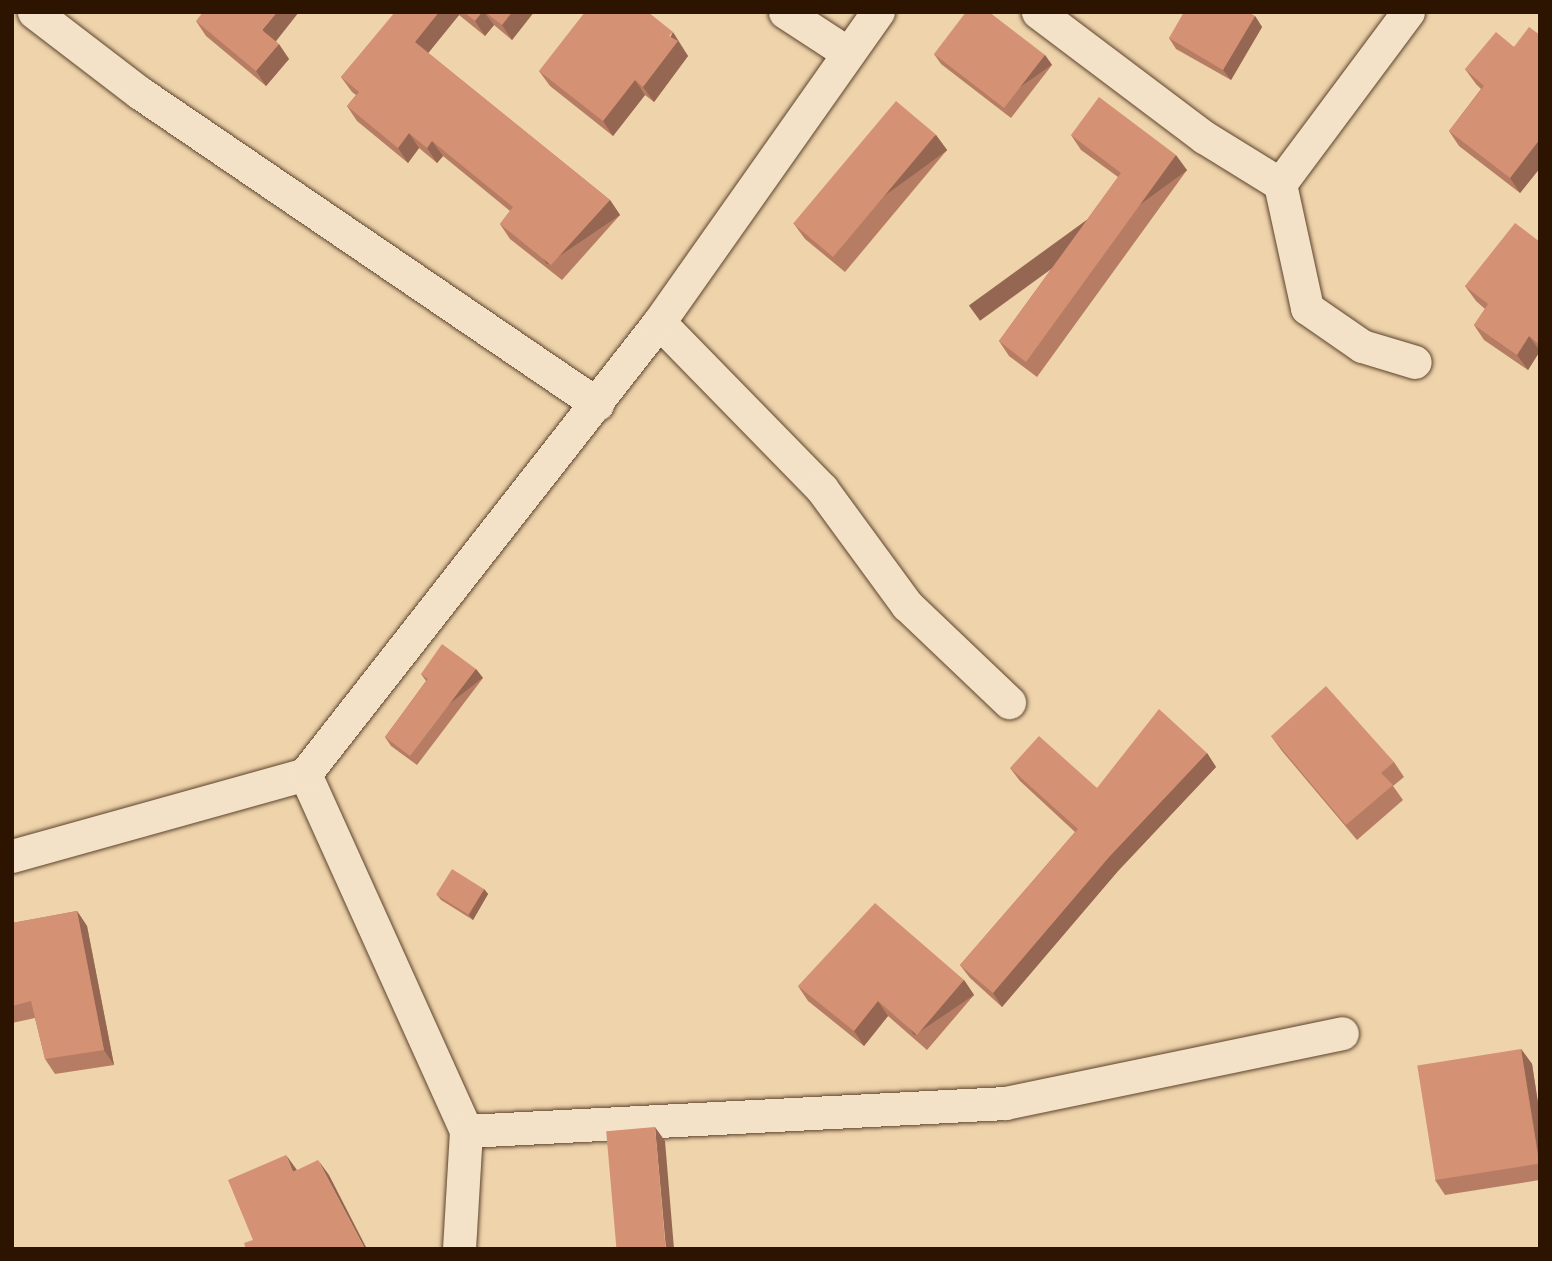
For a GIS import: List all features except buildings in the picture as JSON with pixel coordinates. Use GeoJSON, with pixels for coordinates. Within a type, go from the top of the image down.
{"type":"FeatureCollection","features":[{"type":"Feature","properties":{"kind":"street"},"geometry":{"type":"LineString","coordinates":[[34,12],[140,93],[597,404]]}},
{"type":"Feature","properties":{"kind":"street"},"geometry":{"type":"LineString","coordinates":[[785,12],[848,53]]}},
{"type":"Feature","properties":{"kind":"street"},"geometry":{"type":"LineString","coordinates":[[12,856],[305,774],[659,323],[878,12]]}},
{"type":"Feature","properties":{"kind":"street"},"geometry":{"type":"LineString","coordinates":[[1038,12],[1204,137],[1280,184],[1307,308],[1362,346],[1415,362]]}},
{"type":"Feature","properties":{"kind":"street"},"geometry":{"type":"LineString","coordinates":[[1280,184],[1408,12]]}},
{"type":"Feature","properties":{"kind":"street"},"geometry":{"type":"LineString","coordinates":[[659,323],[822,489],[907,605],[1009,702]]}},
{"type":"Feature","properties":{"kind":"street"},"geometry":{"type":"LineString","coordinates":[[305,774],[466,1131],[459,1249]]}},
{"type":"Feature","properties":{"kind":"street"},"geometry":{"type":"LineString","coordinates":[[466,1131],[1005,1103],[1342,1033]]}}]}
